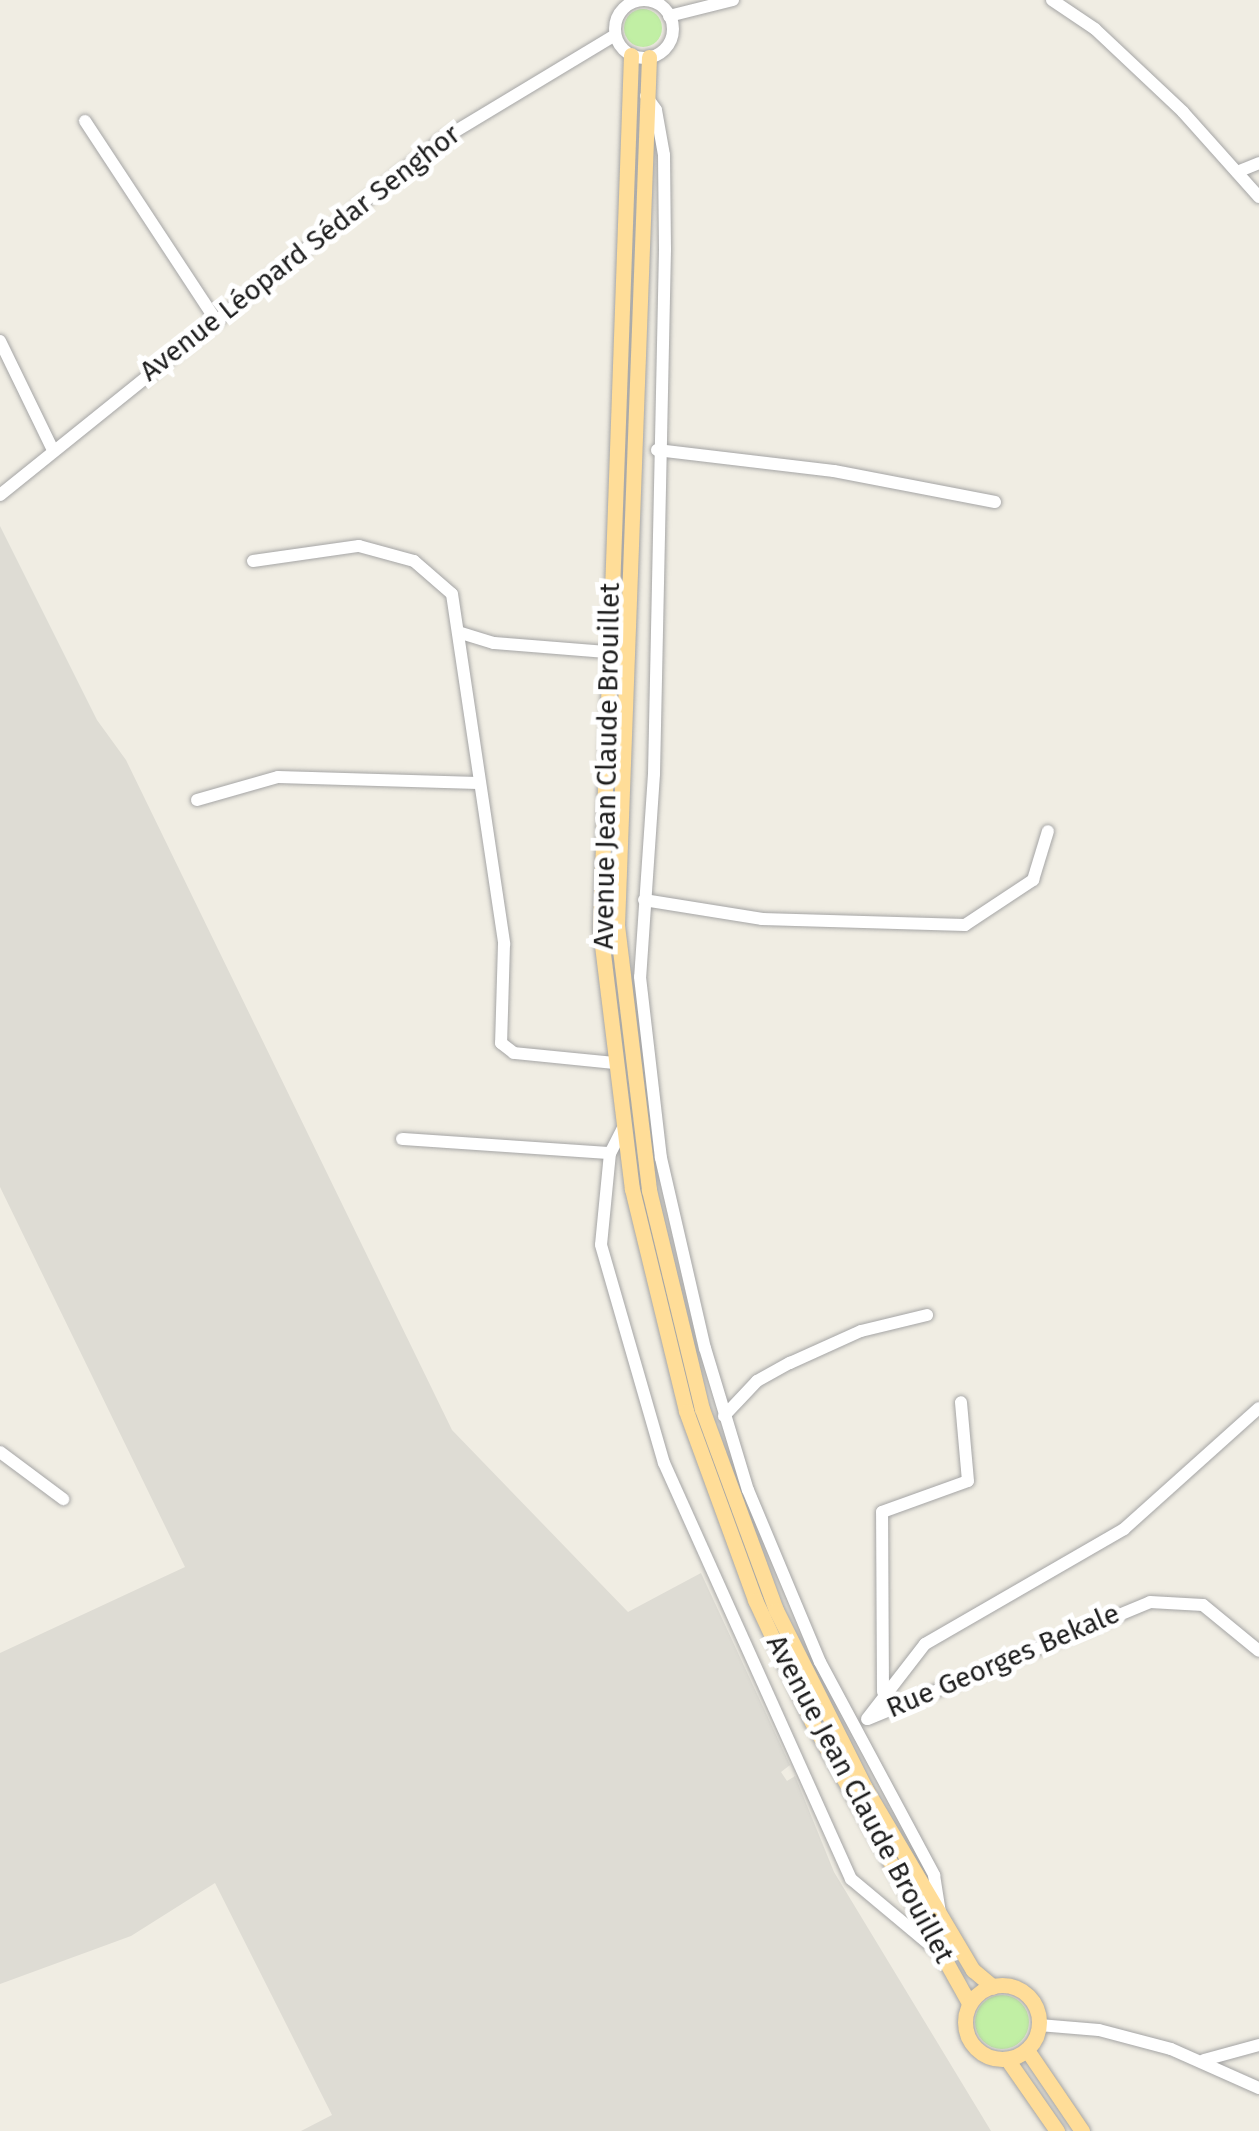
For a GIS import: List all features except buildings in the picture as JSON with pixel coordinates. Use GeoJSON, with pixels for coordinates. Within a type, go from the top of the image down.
{"type":"FeatureCollection","features":[{"type":"Feature","properties":{"kind":"main road","name":"Avenue Jean Claude Brouillet"},"geometry":{"type":"LineString","coordinates":[[631,55],[600,929],[623,1128],[650,1283],[725,1523],[812,1722],[969,2003]]}},
{"type":"Feature","properties":{"kind":"main road","name":"Avenue Jean Claude Brouillet"},"geometry":{"type":"LineString","coordinates":[[649,57],[644,94],[617,925],[649,1190],[675,1315],[742,1530],[840,1742],[973,1970],[993,1987]]}},
{"type":"Feature","properties":{"kind":"main road"},"geometry":{"type":"LineString","coordinates":[[1007,2060],[1028,2050],[1040,2025],[1027,1995],[993,1987],[969,2003],[965,2025],[974,2046],[1007,2060],[1057,2131]]}},
{"type":"Feature","properties":{"kind":"main road"},"geometry":{"type":"LineString","coordinates":[[1028,2050],[1082,2131]]}},
{"type":"Feature","properties":{"kind":"street"},"geometry":{"type":"LineString","coordinates":[[664,7],[668,44],[649,57],[631,55],[615,36],[624,8],[642,0],[664,7],[733,0]]}},
{"type":"Feature","properties":{"kind":"street"},"geometry":{"type":"LineString","coordinates":[[1052,0],[1095,29],[1259,197]]}},
{"type":"Feature","properties":{"kind":"street","name":"Avenue Léopard Sédar Senghor"},"geometry":{"type":"LineString","coordinates":[[0,495],[215,318],[451,132],[615,36]]}},
{"type":"Feature","properties":{"kind":"street"},"geometry":{"type":"LineString","coordinates":[[644,94],[656,110],[665,179],[654,774],[644,900],[642,1006],[661,1158],[724,1416],[788,1589],[852,1726],[934,1875],[940,1914]]}},
{"type":"Feature","properties":{"kind":"street"},"geometry":{"type":"LineString","coordinates":[[85,121],[215,318]]}},
{"type":"Feature","properties":{"kind":"street"},"geometry":{"type":"LineString","coordinates":[[1237,172],[1259,163]]}},
{"type":"Feature","properties":{"kind":"street"},"geometry":{"type":"LineString","coordinates":[[0,341],[52,450]]}},
{"type":"Feature","properties":{"kind":"street"},"geometry":{"type":"LineString","coordinates":[[657,450],[834,471],[995,502]]}},
{"type":"Feature","properties":{"kind":"street"},"geometry":{"type":"LineString","coordinates":[[254,560],[359,546],[391,552],[443,582],[461,634],[478,783],[504,944],[503,1048],[614,1063]]}},
{"type":"Feature","properties":{"kind":"street"},"geometry":{"type":"LineString","coordinates":[[461,634],[510,645],[607,652]]}},
{"type":"Feature","properties":{"kind":"street"},"geometry":{"type":"LineString","coordinates":[[196,800],[278,777],[478,783]]}},
{"type":"Feature","properties":{"kind":"street"},"geometry":{"type":"LineString","coordinates":[[644,900],[762,918],[949,928],[982,920],[1033,880],[1048,831]]}},
{"type":"Feature","properties":{"kind":"street"},"geometry":{"type":"LineString","coordinates":[[623,1128],[610,1152],[601,1245],[664,1463],[851,1879],[944,1957]]}},
{"type":"Feature","properties":{"kind":"street"},"geometry":{"type":"LineString","coordinates":[[402,1139],[610,1152]]}},
{"type":"Feature","properties":{"kind":"street"},"geometry":{"type":"LineString","coordinates":[[724,1416],[757,1382],[790,1363],[861,1331],[926,1315]]}},
{"type":"Feature","properties":{"kind":"street"},"geometry":{"type":"LineString","coordinates":[[883,1692],[882,1512],[968,1481],[961,1402]]}},
{"type":"Feature","properties":{"kind":"street"},"geometry":{"type":"LineString","coordinates":[[867,1719],[883,1692],[925,1644],[1124,1529],[1259,1408]]}},
{"type":"Feature","properties":{"kind":"street"},"geometry":{"type":"LineString","coordinates":[[0,1452],[63,1499]]}},
{"type":"Feature","properties":{"kind":"street","name":"Rue Georges Bekale"},"geometry":{"type":"LineString","coordinates":[[852,1726],[1150,1602],[1202,1605],[1259,1651]]}},
{"type":"Feature","properties":{"kind":"street"},"geometry":{"type":"LineString","coordinates":[[1040,2025],[1099,2030],[1204,2060],[1259,2088]]}},
{"type":"Feature","properties":{"kind":"street"},"geometry":{"type":"LineString","coordinates":[[1204,2060],[1259,2045]]}},
{"type":"Feature","properties":{"kind":"shaded area"},"geometry":{"type":"Polygon","coordinates":[[[0,526],[97,720],[126,760],[452,1430],[628,1612],[701,1573],[790,1765],[781,1772],[787,1781],[795,1776],[834,1872],[991,2131],[301,2131],[332,2115],[215,1883],[131,1936],[0,1984],[0,1653],[185,1567],[0,1187],[0,526]]]}},
{"type":"Feature","properties":{"kind":"green space"},"geometry":{"type":"Polygon","coordinates":[[[643,9],[656,15],[662,28],[656,41],[643,47],[630,41],[624,28],[630,15],[643,9]]]}},
{"type":"Feature","properties":{"kind":"green space"},"geometry":{"type":"Polygon","coordinates":[[[1002,1995],[1021,2003],[1029,2022],[1021,2041],[1002,2049],[983,2041],[975,2022],[983,2003],[1002,1995]]]}}]}
